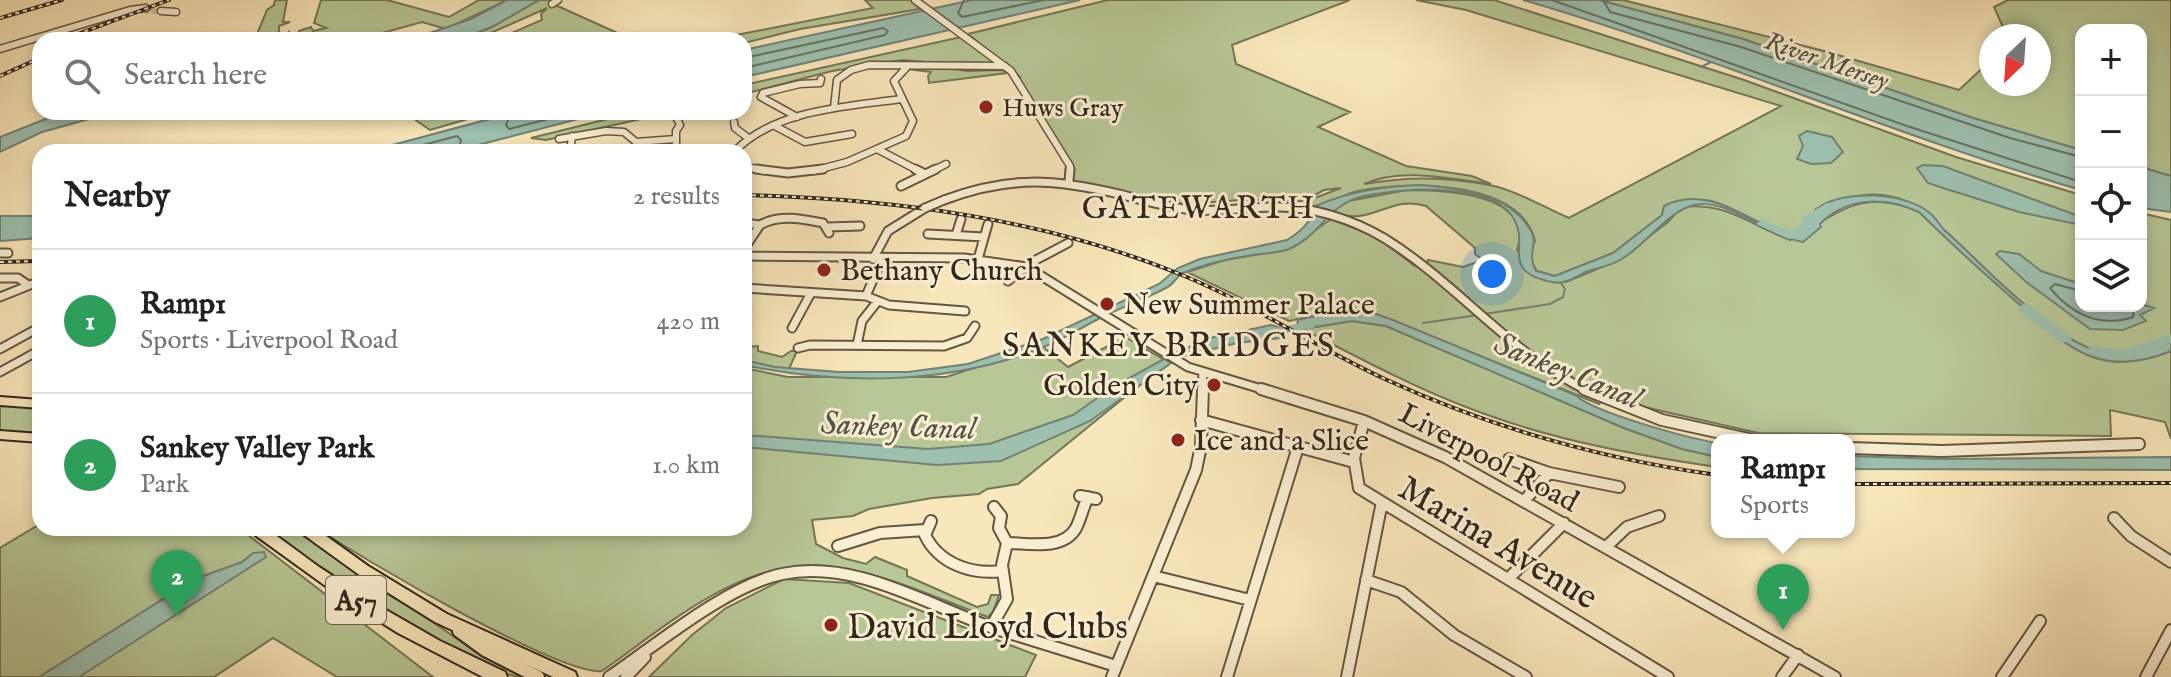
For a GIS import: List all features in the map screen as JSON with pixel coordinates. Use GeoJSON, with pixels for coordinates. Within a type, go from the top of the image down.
{"type":"FeatureCollection","features":[{"type":"Feature","properties":{"kind":"highway"},"geometry":{"type":"LineString","coordinates":[[0,401],[32,403]]}},
{"type":"Feature","properties":{"kind":"highway"},"geometry":{"type":"LineString","coordinates":[[0,435],[32,437]]}},
{"type":"Feature","properties":{"kind":"highway","name":"A57"},"geometry":{"type":"LineString","coordinates":[[267,536],[378,615],[499,677]]}},
{"type":"Feature","properties":{"kind":"highway","name":"A57"},"geometry":{"type":"LineString","coordinates":[[316,536],[363,570],[441,618],[569,677]]}},
{"type":"Feature","properties":{"kind":"main road","name":"A57"},"geometry":{"type":"LineString","coordinates":[[441,618],[485,650],[538,677]]}},
{"type":"Feature","properties":{"kind":"street"},"geometry":{"type":"LineString","coordinates":[[552,4],[558,0]]}},
{"type":"Feature","properties":{"kind":"street"},"geometry":{"type":"LineString","coordinates":[[917,1],[1005,66],[1070,166],[1069,181]]}},
{"type":"Feature","properties":{"kind":"street"},"geometry":{"type":"LineString","coordinates":[[61,32],[144,9]]}},
{"type":"Feature","properties":{"kind":"street"},"geometry":{"type":"LineString","coordinates":[[161,11],[176,12]]}},
{"type":"Feature","properties":{"kind":"street"},"geometry":{"type":"LineString","coordinates":[[0,49],[32,40]]}},
{"type":"Feature","properties":{"kind":"street"},"geometry":{"type":"LineString","coordinates":[[834,108],[837,80],[850,71],[910,62],[976,69],[1005,66]]}},
{"type":"Feature","properties":{"kind":"street"},"geometry":{"type":"LineString","coordinates":[[752,169],[814,174],[906,136],[913,121],[894,81],[905,69],[895,69]]}},
{"type":"Feature","properties":{"kind":"street"},"geometry":{"type":"LineString","coordinates":[[797,117],[761,97],[763,93],[821,81]]}},
{"type":"Feature","properties":{"kind":"street"},"geometry":{"type":"LineString","coordinates":[[741,144],[747,137],[797,117],[834,108],[901,99]]}},
{"type":"Feature","properties":{"kind":"street"},"geometry":{"type":"LineString","coordinates":[[676,144],[680,125],[678,120]]}},
{"type":"Feature","properties":{"kind":"street"},"geometry":{"type":"LineString","coordinates":[[734,122],[735,128],[747,137]]}},
{"type":"Feature","properties":{"kind":"street"},"geometry":{"type":"LineString","coordinates":[[775,126],[805,142],[852,134]]}},
{"type":"Feature","properties":{"kind":"street"},"geometry":{"type":"LineString","coordinates":[[559,139],[618,131],[636,142],[676,139]]}},
{"type":"Feature","properties":{"kind":"street"},"geometry":{"type":"LineString","coordinates":[[571,144],[572,136]]}},
{"type":"Feature","properties":{"kind":"street"},"geometry":{"type":"LineString","coordinates":[[877,149],[925,174]]}},
{"type":"Feature","properties":{"kind":"street"},"geometry":{"type":"LineString","coordinates":[[901,186],[946,164]]}},
{"type":"Feature","properties":{"kind":"street"},"geometry":{"type":"LineString","coordinates":[[866,296],[888,231],[925,208],[998,182],[1040,179],[1069,181],[1181,208],[1226,211],[1290,207],[1374,232],[1403,250],[1479,315],[1562,378],[1624,408],[1719,434]]}},
{"type":"Feature","properties":{"kind":"street"},"geometry":{"type":"LineString","coordinates":[[752,224],[760,225],[779,218],[809,221],[829,230],[860,226]]}},
{"type":"Feature","properties":{"kind":"street"},"geometry":{"type":"LineString","coordinates":[[956,235],[961,219]]}},
{"type":"Feature","properties":{"kind":"street"},"geometry":{"type":"LineString","coordinates":[[978,259],[988,224]]}},
{"type":"Feature","properties":{"kind":"street"},"geometry":{"type":"LineString","coordinates":[[752,237],[760,225]]}},
{"type":"Feature","properties":{"kind":"street"},"geometry":{"type":"LineString","coordinates":[[928,234],[984,237]]}},
{"type":"Feature","properties":{"kind":"street"},"geometry":{"type":"LineString","coordinates":[[1008,281],[1068,243]]}},
{"type":"Feature","properties":{"kind":"street"},"geometry":{"type":"LineString","coordinates":[[752,256],[978,259],[1027,267]]}},
{"type":"Feature","properties":{"kind":"street","name":"Liverpool Road"},"geometry":{"type":"LineString","coordinates":[[1027,267],[1173,358],[1203,372],[1364,421],[1445,457],[1835,677]]}},
{"type":"Feature","properties":{"kind":"street"},"geometry":{"type":"LineString","coordinates":[[0,278],[18,278],[28,285]]}},
{"type":"Feature","properties":{"kind":"street"},"geometry":{"type":"LineString","coordinates":[[0,297],[32,284]]}},
{"type":"Feature","properties":{"kind":"street"},"geometry":{"type":"LineString","coordinates":[[752,289],[866,296],[877,302],[965,311]]}},
{"type":"Feature","properties":{"kind":"street"},"geometry":{"type":"LineString","coordinates":[[792,328],[811,293]]}},
{"type":"Feature","properties":{"kind":"street"},"geometry":{"type":"LineString","coordinates":[[857,345],[857,333],[867,311],[877,302]]}},
{"type":"Feature","properties":{"kind":"street"},"geometry":{"type":"LineString","coordinates":[[798,348],[810,345],[944,346],[963,341],[974,329],[986,332]]}},
{"type":"Feature","properties":{"kind":"street"},"geometry":{"type":"LineString","coordinates":[[0,349],[32,331]]}},
{"type":"Feature","properties":{"kind":"street"},"geometry":{"type":"LineString","coordinates":[[0,372],[32,354]]}},
{"type":"Feature","properties":{"kind":"street"},"geometry":{"type":"LineString","coordinates":[[609,677],[734,593],[770,577],[804,571],[837,572],[870,580],[1114,672],[1196,470],[1201,446],[1203,372]]}},
{"type":"Feature","properties":{"kind":"street"},"geometry":{"type":"LineString","coordinates":[[1201,420],[1354,462],[1364,421]]}},
{"type":"Feature","properties":{"kind":"street"},"geometry":{"type":"LineString","coordinates":[[1855,448],[1942,451],[2139,444]]}},
{"type":"Feature","properties":{"kind":"street"},"geometry":{"type":"LineString","coordinates":[[1227,677],[1298,447]]}},
{"type":"Feature","properties":{"kind":"street"},"geometry":{"type":"LineString","coordinates":[[1509,459],[1549,473],[1619,487]]}},
{"type":"Feature","properties":{"kind":"street","name":"Marina Avenue"},"geometry":{"type":"LineString","coordinates":[[1354,462],[1359,488],[1668,677]]}},
{"type":"Feature","properties":{"kind":"street"},"geometry":{"type":"LineString","coordinates":[[1524,501],[1549,473]]}},
{"type":"Feature","properties":{"kind":"street"},"geometry":{"type":"LineString","coordinates":[[1007,543],[1057,542],[1067,538],[1074,531],[1088,497]]}},
{"type":"Feature","properties":{"kind":"street"},"geometry":{"type":"LineString","coordinates":[[1347,677],[1382,502]]}},
{"type":"Feature","properties":{"kind":"street"},"geometry":{"type":"LineString","coordinates":[[991,627],[1007,599],[1002,571],[1007,543],[999,528],[1001,516],[992,507]]}},
{"type":"Feature","properties":{"kind":"street"},"geometry":{"type":"LineString","coordinates":[[1606,547],[1627,527],[1659,516]]}},
{"type":"Feature","properties":{"kind":"street"},"geometry":{"type":"LineString","coordinates":[[2114,518],[2131,536],[2171,562]]}},
{"type":"Feature","properties":{"kind":"street"},"geometry":{"type":"LineString","coordinates":[[1508,579],[1564,523]]}},
{"type":"Feature","properties":{"kind":"street"},"geometry":{"type":"LineString","coordinates":[[837,548],[854,539],[928,525],[925,540],[932,550],[968,571],[986,574],[1002,571]]}},
{"type":"Feature","properties":{"kind":"street"},"geometry":{"type":"LineString","coordinates":[[1153,576],[1250,600]]}},
{"type":"Feature","properties":{"kind":"street"},"geometry":{"type":"LineString","coordinates":[[1366,580],[1401,592],[1454,635],[1526,677]]}},
{"type":"Feature","properties":{"kind":"street"},"geometry":{"type":"LineString","coordinates":[[2002,677],[2040,621]]}},
{"type":"Feature","properties":{"kind":"street"},"geometry":{"type":"LineString","coordinates":[[2146,677],[2171,630]]}},
{"type":"Feature","properties":{"kind":"street"},"geometry":{"type":"LineString","coordinates":[[626,677],[648,653]]}},
{"type":"Feature","properties":{"kind":"street"},"geometry":{"type":"LineString","coordinates":[[1782,677],[1798,655]]}},
{"type":"Feature","properties":{"kind":"green space"},"geometry":{"type":"Polygon","coordinates":[[[275,0],[287,0],[283,22],[290,22],[279,26],[279,32],[258,32],[267,10],[275,0]]]}},
{"type":"Feature","properties":{"kind":"green space"},"geometry":{"type":"Polygon","coordinates":[[[321,0],[387,0],[449,17],[479,0],[507,0],[446,29],[422,22],[386,32],[299,32],[311,27],[313,31],[326,28],[314,23],[321,0]]]}},
{"type":"Feature","properties":{"kind":"green space"},"geometry":{"type":"Polygon","coordinates":[[[539,0],[558,0],[553,4],[615,32],[514,32],[542,20],[541,14],[547,8],[493,32],[480,32],[539,0]]]}},
{"type":"Feature","properties":{"kind":"green space"},"geometry":{"type":"Polygon","coordinates":[[[865,0],[910,0],[920,9],[800,29],[752,41],[752,32],[873,8],[865,0]]]}},
{"type":"Feature","properties":{"kind":"green space"},"geometry":{"type":"Polygon","coordinates":[[[1108,0],[1350,0],[1232,45],[1236,64],[1350,112],[1318,127],[1406,166],[1472,176],[1491,184],[1410,175],[1364,184],[1413,179],[1478,183],[1513,192],[1569,218],[1781,106],[1466,10],[1416,0],[1494,0],[1744,80],[1956,157],[2075,193],[2075,312],[2147,312],[2147,214],[2171,220],[2171,337],[2124,354],[2102,352],[2078,343],[2028,308],[1919,207],[1887,196],[1859,196],[1816,209],[1805,229],[1795,234],[1771,228],[1716,202],[1689,202],[1663,209],[1662,215],[1613,253],[1555,276],[1537,271],[1531,260],[1535,241],[1525,221],[1508,206],[1485,195],[1459,189],[1431,186],[1379,188],[1358,191],[1312,206],[1306,206],[1304,202],[1341,188],[1324,190],[1304,201],[1241,200],[1171,205],[1069,181],[1071,169],[1016,79],[1020,77],[968,34],[1108,0]]]}},
{"type":"Feature","properties":{"kind":"green space"},"geometry":{"type":"Polygon","coordinates":[[[1599,0],[1623,0],[1824,51],[1959,90],[1979,71],[1979,96],[2051,96],[2051,24],[2002,24],[1994,7],[2008,0],[2171,0],[2171,176],[2147,169],[2147,24],[2075,24],[2075,148],[1973,118],[1743,39],[1599,0]]]}},
{"type":"Feature","properties":{"kind":"green space"},"geometry":{"type":"Polygon","coordinates":[[[961,37],[996,63],[960,65],[902,60],[832,71],[752,92],[752,83],[961,37]]]}},
{"type":"Feature","properties":{"kind":"green space"},"geometry":{"type":"Polygon","coordinates":[[[913,64],[968,71],[1002,70],[1007,73],[929,83],[931,72],[890,67],[913,64]]]}},
{"type":"Feature","properties":{"kind":"green space"},"geometry":{"type":"Polygon","coordinates":[[[415,120],[464,120],[430,130],[415,120]]]}},
{"type":"Feature","properties":{"kind":"green space"},"geometry":{"type":"Polygon","coordinates":[[[604,120],[637,120],[546,140],[531,138],[604,120]]]}},
{"type":"Feature","properties":{"kind":"green space"},"geometry":{"type":"Polygon","coordinates":[[[1407,190],[1462,194],[1500,206],[1513,216],[1519,231],[1517,250],[1535,277],[1566,282],[1619,260],[1669,221],[1681,207],[1697,206],[1725,211],[1790,240],[1851,206],[1882,202],[1899,205],[1919,212],[2047,328],[2082,352],[2121,362],[2171,351],[2171,439],[2165,422],[2110,410],[2111,436],[1758,433],[1631,404],[1564,374],[1605,399],[1599,404],[1374,313],[1324,314],[1289,321],[1187,272],[1225,260],[1288,249],[1331,219],[1375,236],[1415,266],[1426,266],[1428,260],[1463,267],[1483,260],[1475,254],[1475,248],[1426,206],[1401,204],[1358,216],[1332,212],[1343,202],[1407,190]]]}},
{"type":"Feature","properties":{"kind":"green space"},"geometry":{"type":"Polygon","coordinates":[[[1352,321],[1386,326],[1624,428],[1682,449],[1711,456],[1711,466],[1594,445],[1503,421],[1409,382],[1303,329],[1352,321]]]}},
{"type":"Feature","properties":{"kind":"green space"},"geometry":{"type":"Polygon","coordinates":[[[1125,337],[1168,362],[1018,484],[987,489],[979,494],[932,498],[869,509],[853,516],[812,520],[816,544],[843,558],[866,564],[875,557],[907,570],[907,576],[977,607],[988,604],[991,595],[999,595],[988,617],[866,573],[824,566],[794,566],[734,584],[706,599],[602,671],[580,668],[505,636],[414,587],[330,536],[752,536],[752,370],[788,377],[946,377],[1042,346],[1068,367],[1125,337]]]}},
{"type":"Feature","properties":{"kind":"green space"},"geometry":{"type":"Polygon","coordinates":[[[752,346],[782,357],[797,351],[789,369],[752,364],[752,346]]]}},
{"type":"Feature","properties":{"kind":"green space"},"geometry":{"type":"Polygon","coordinates":[[[0,404],[32,406],[32,433],[0,431],[0,404]]]}},
{"type":"Feature","properties":{"kind":"green space"},"geometry":{"type":"Polygon","coordinates":[[[32,529],[32,536],[249,536],[433,677],[337,677],[273,638],[214,677],[0,677],[0,548],[32,529]]]}},
{"type":"Feature","properties":{"kind":"green space"},"geometry":{"type":"Polygon","coordinates":[[[275,536],[308,536],[469,647],[526,677],[493,669],[446,646],[340,582],[275,536]]]}},
{"type":"Feature","properties":{"kind":"green space","name":"David Lloyd Clubs"},"geometry":{"type":"Polygon","coordinates":[[[784,579],[849,583],[1036,655],[1025,677],[649,677],[692,635],[726,608],[784,579]]]}},
{"type":"Feature","properties":{"kind":"water"},"geometry":{"type":"Polygon","coordinates":[[[507,0],[539,0],[479,32],[433,32],[471,19],[507,0]]]}},
{"type":"Feature","properties":{"kind":"water"},"geometry":{"type":"Polygon","coordinates":[[[972,0],[1080,0],[752,75],[752,48],[972,0]]]}},
{"type":"Feature","properties":{"kind":"water"},"geometry":{"type":"Polygon","coordinates":[[[1523,0],[1599,0],[1743,39],[1973,118],[2075,148],[2075,188],[1941,145],[1523,0]]]}},
{"type":"Feature","properties":{"kind":"water"},"geometry":{"type":"Polygon","coordinates":[[[43,120],[85,120],[42,132],[0,152],[0,137],[43,120]]]}},
{"type":"Feature","properties":{"kind":"water"},"geometry":{"type":"Polygon","coordinates":[[[486,120],[574,120],[482,144],[396,144],[486,120]]]}},
{"type":"Feature","properties":{"kind":"water"},"geometry":{"type":"Polygon","coordinates":[[[1807,131],[1832,137],[1843,152],[1831,163],[1811,164],[1797,159],[1803,146],[1799,136],[1807,131]]]}},
{"type":"Feature","properties":{"kind":"water"},"geometry":{"type":"Polygon","coordinates":[[[1923,165],[1943,166],[2075,215],[2075,224],[2019,212],[1928,183],[1917,168],[1923,165]]]}},
{"type":"Feature","properties":{"kind":"water"},"geometry":{"type":"Polygon","coordinates":[[[2147,169],[2171,176],[2171,212],[2147,209],[2147,169]]]}},
{"type":"Feature","properties":{"kind":"water"},"geometry":{"type":"Polygon","coordinates":[[[1420,185],[1451,188],[1496,200],[1522,218],[1531,231],[1534,240],[1532,259],[1536,271],[1555,276],[1613,253],[1662,215],[1664,206],[1681,200],[1714,202],[1793,235],[1802,230],[1814,211],[1829,202],[1859,196],[1892,197],[1931,214],[2003,286],[2052,327],[2077,343],[2102,352],[2124,354],[2171,338],[2171,351],[2121,362],[2082,352],[2047,328],[1919,212],[1893,204],[1867,202],[1842,208],[1803,242],[1778,234],[1727,209],[1702,204],[1691,206],[1670,218],[1620,260],[1557,283],[1536,277],[1521,265],[1518,229],[1503,206],[1465,193],[1419,190],[1376,194],[1349,201],[1309,237],[1289,249],[1190,270],[1166,288],[1052,343],[1001,362],[965,370],[891,378],[816,376],[752,367],[752,362],[775,367],[839,372],[908,372],[968,364],[1043,339],[1159,284],[1178,268],[1200,259],[1287,240],[1306,225],[1318,205],[1368,190],[1420,185]]]}},
{"type":"Feature","properties":{"kind":"water"},"geometry":{"type":"Polygon","coordinates":[[[0,216],[32,216],[32,239],[0,241],[0,216]]]}},
{"type":"Feature","properties":{"kind":"water"},"geometry":{"type":"Polygon","coordinates":[[[2000,251],[2019,254],[2041,271],[2075,282],[2075,312],[2146,312],[2140,315],[2146,321],[2123,330],[2090,329],[2025,281],[1996,254],[2000,251]]]}},
{"type":"Feature","properties":{"kind":"water"},"geometry":{"type":"Polygon","coordinates":[[[1363,310],[1393,320],[1621,417],[1711,442],[1711,456],[1682,449],[1624,428],[1386,326],[1352,321],[1303,329],[1297,326],[1298,320],[1363,310]]]}},
{"type":"Feature","properties":{"kind":"water"},"geometry":{"type":"Polygon","coordinates":[[[1271,325],[1291,331],[1280,333],[1280,338],[1237,343],[1181,357],[1175,353],[1210,338],[1271,325]]]}},
{"type":"Feature","properties":{"kind":"water"},"geometry":{"type":"Polygon","coordinates":[[[1164,359],[1171,363],[1090,421],[1001,461],[937,465],[752,448],[752,436],[928,449],[989,444],[1073,415],[1113,387],[1164,359]]]}},
{"type":"Feature","properties":{"kind":"water"},"geometry":{"type":"Polygon","coordinates":[[[1855,456],[1940,459],[2171,457],[2171,470],[1855,469],[1855,456]]]}},
{"type":"Feature","properties":{"kind":"water"},"geometry":{"type":"Polygon","coordinates":[[[264,552],[266,557],[79,677],[39,677],[195,579],[242,562],[253,553],[264,552]]]}},
{"type":"Feature","properties":{"kind":"waterway"},"geometry":{"type":"LineString","coordinates":[[1701,67],[1711,62]]}},
{"type":"Feature","properties":{"kind":"waterway"},"geometry":{"type":"LineString","coordinates":[[1762,224],[1789,235],[1802,233],[1809,219],[1827,207]]}},
{"type":"Feature","properties":{"kind":"waterway","name":"Sankey Canal"},"geometry":{"type":"LineString","coordinates":[[1484,314],[1550,304],[1563,297],[1565,289],[1561,283]]}},
{"type":"Feature","properties":{"kind":"waterway"},"geometry":{"type":"LineString","coordinates":[[2024,308],[2065,339]]}},
{"type":"Feature","properties":{"kind":"waterway","name":"Sankey Canal"},"geometry":{"type":"LineString","coordinates":[[1423,323],[1478,315]]}},
{"type":"Feature","properties":{"kind":"waterway","name":"Sankey Canal"},"geometry":{"type":"LineString","coordinates":[[1277,331],[1311,325]]}},
{"type":"Feature","properties":{"kind":"waterway"},"geometry":{"type":"LineString","coordinates":[[2092,350],[2127,354],[2171,338]]}},
{"type":"Feature","properties":{"kind":"tunnel"},"geometry":{"type":"LineString","coordinates":[[143,10],[157,11],[146,8]]}},
{"type":"Feature","properties":{"kind":"railway"},"geometry":{"type":"LineString","coordinates":[[0,18],[62,0]]}},
{"type":"Feature","properties":{"kind":"railway"},"geometry":{"type":"LineString","coordinates":[[83,32],[169,0]]}},
{"type":"Feature","properties":{"kind":"railway"},"geometry":{"type":"LineString","coordinates":[[0,76],[32,62]]}},
{"type":"Feature","properties":{"kind":"railway"},"geometry":{"type":"LineString","coordinates":[[752,195],[911,207],[967,215],[1076,239],[1182,275],[1387,380],[1467,413],[1590,451],[1711,474]]}},
{"type":"Feature","properties":{"kind":"railway"},"geometry":{"type":"LineString","coordinates":[[0,262],[32,261]]}},
{"type":"Feature","properties":{"kind":"railway"},"geometry":{"type":"LineString","coordinates":[[1855,484],[2171,483]]}},
{"type":"Feature","properties":{"kind":"place","name":"Huws Gray"},"geometry":{"type":"Point","coordinates":[986,107]}},
{"type":"Feature","properties":{"kind":"place","name":"Bethany Church"},"geometry":{"type":"Point","coordinates":[824,270]}},
{"type":"Feature","properties":{"kind":"place","name":"New Summer Palace"},"geometry":{"type":"Point","coordinates":[1107,304]}},
{"type":"Feature","properties":{"kind":"place","name":"Golden City"},"geometry":{"type":"Point","coordinates":[1214,385]}},
{"type":"Feature","properties":{"kind":"place","name":"Ice and a Slice"},"geometry":{"type":"Point","coordinates":[1178,440]}},
{"type":"Feature","properties":{"kind":"place","name":"Sankey Valley Park"},"geometry":{"type":"Point","coordinates":[177,616]}},
{"type":"Feature","properties":{"kind":"place","name":"David Lloyd Clubs"},"geometry":{"type":"Point","coordinates":[831,625]}},
{"type":"Feature","properties":{"kind":"place","name":"Ramp1"},"geometry":{"type":"Point","coordinates":[1783,630]}},
{"type":"Feature","properties":{"kind":"district","name":"GATEWARTH"},"geometry":{"type":"Point","coordinates":[1199,207]}},
{"type":"Feature","properties":{"kind":"district","name":"SANKEY BRIDGES"},"geometry":{"type":"Point","coordinates":[1169,344]}},
{"type":"Feature","properties":{"kind":"water label","name":"River Mersey"},"geometry":{"type":"Point","coordinates":[1827,60]}}]}
